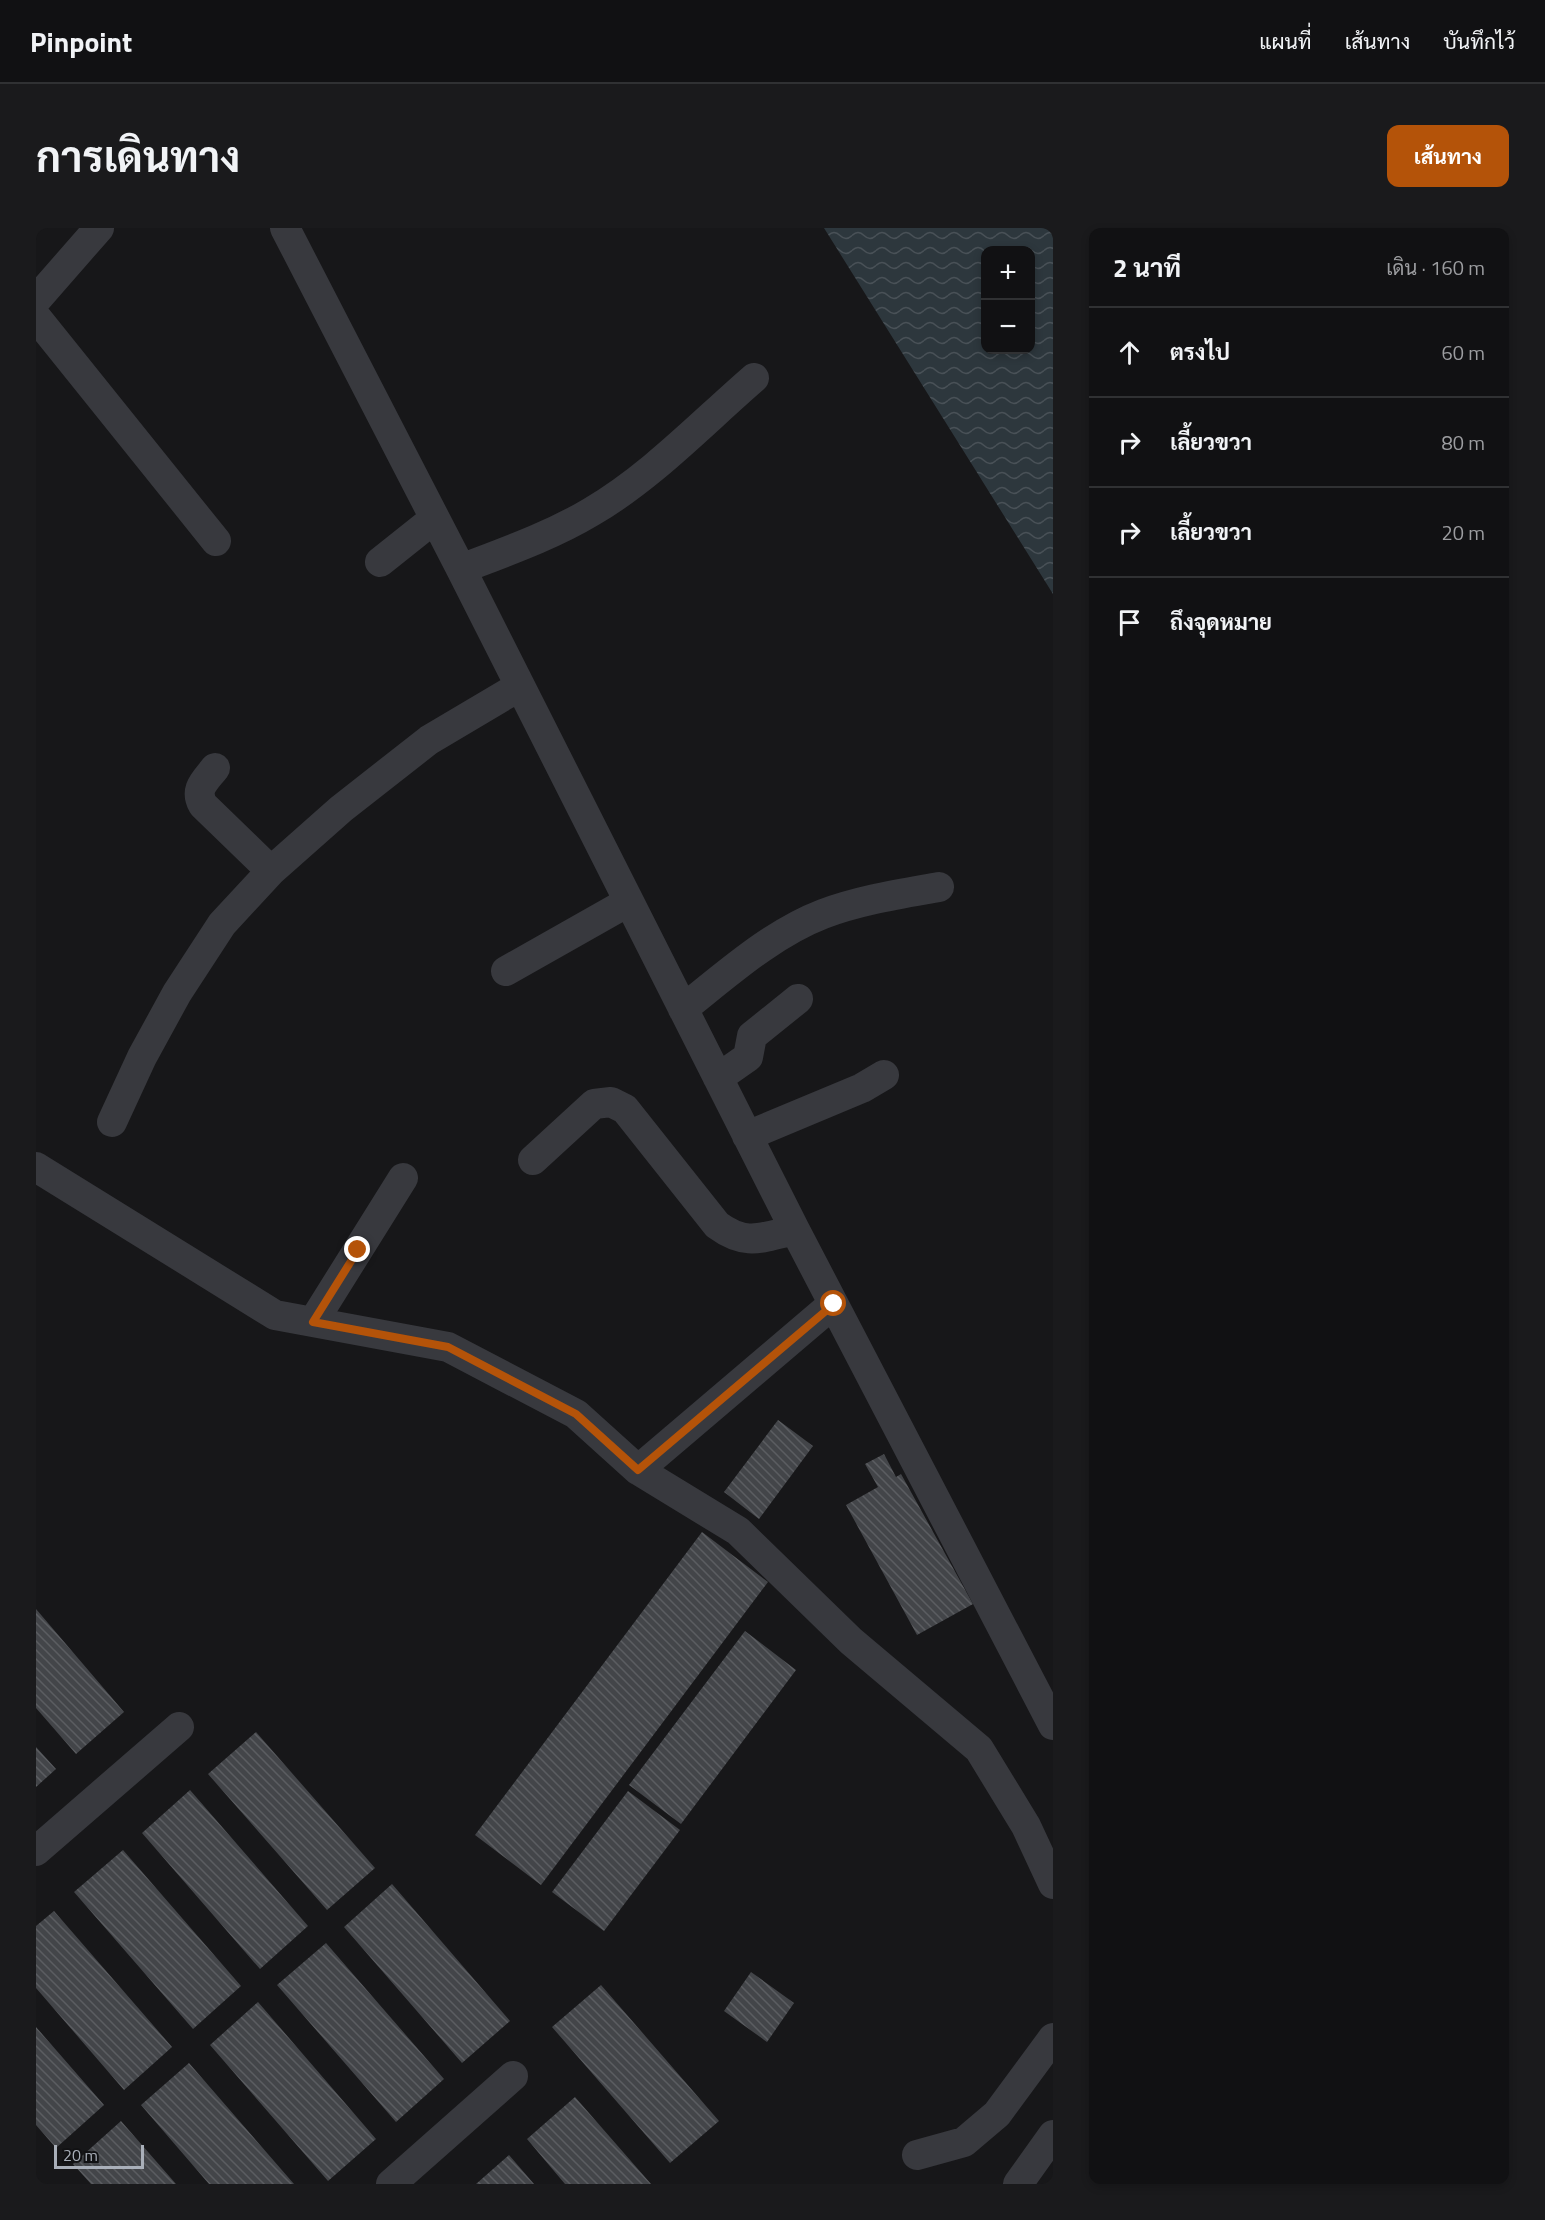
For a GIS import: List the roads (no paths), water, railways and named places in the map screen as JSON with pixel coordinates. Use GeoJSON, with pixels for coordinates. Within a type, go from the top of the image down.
{"type":"FeatureCollection","features":[{"type":"Feature","properties":{"kind":"street"},"geometry":{"type":"LineString","coordinates":[[36,300],[99,228]]}},
{"type":"Feature","properties":{"kind":"street"},"geometry":{"type":"LineString","coordinates":[[285,228],[462,569],[795,1230],[1051,1715]]}},
{"type":"Feature","properties":{"kind":"street"},"geometry":{"type":"LineString","coordinates":[[36,317],[216,541]]}},
{"type":"Feature","properties":{"kind":"street"},"geometry":{"type":"LineString","coordinates":[[462,569],[531,541],[591,512],[639,478],[754,378]]}},
{"type":"Feature","properties":{"kind":"street"},"geometry":{"type":"LineString","coordinates":[[380,562],[435,519]]}},
{"type":"Feature","properties":{"kind":"street"},"geometry":{"type":"LineString","coordinates":[[112,1122],[142,1057],[177,993],[222,924],[270,871],[341,809],[429,740],[520,686]]}},
{"type":"Feature","properties":{"kind":"street"},"geometry":{"type":"LineString","coordinates":[[215,768],[199,788],[199,798],[203,806],[270,871]]}},
{"type":"Feature","properties":{"kind":"street"},"geometry":{"type":"LineString","coordinates":[[683,1009],[758,950],[821,915],[869,899],[939,887]]}},
{"type":"Feature","properties":{"kind":"street"},"geometry":{"type":"LineString","coordinates":[[506,972],[628,902]]}},
{"type":"Feature","properties":{"kind":"street"},"geometry":{"type":"LineString","coordinates":[[718,1078],[743,1062],[748,1057],[752,1036],[798,999]]}},
{"type":"Feature","properties":{"kind":"street"},"geometry":{"type":"LineString","coordinates":[[747,1136],[862,1088],[884,1075]]}},
{"type":"Feature","properties":{"kind":"street"},"geometry":{"type":"LineString","coordinates":[[533,1160],[594,1104],[611,1102],[625,1110],[717,1225],[733,1236],[751,1239],[795,1230]]}},
{"type":"Feature","properties":{"kind":"street"},"geometry":{"type":"LineString","coordinates":[[36,1167],[275,1315],[448,1347],[576,1414],[638,1470],[738,1531],[851,1641],[979,1749],[1026,1826],[1053,1884]]}},
{"type":"Feature","properties":{"kind":"street"},"geometry":{"type":"LineString","coordinates":[[313,1322],[403,1178]]}},
{"type":"Feature","properties":{"kind":"street"},"geometry":{"type":"LineString","coordinates":[[638,1470],[834,1304]]}},
{"type":"Feature","properties":{"kind":"street"},"geometry":{"type":"LineString","coordinates":[[36,1851],[179,1727]]}},
{"type":"Feature","properties":{"kind":"street"},"geometry":{"type":"LineString","coordinates":[[917,2155],[964,2142],[981,2128],[997,2114],[1053,2038]]}},
{"type":"Feature","properties":{"kind":"street"},"geometry":{"type":"LineString","coordinates":[[392,2184],[513,2076]]}},
{"type":"Feature","properties":{"kind":"street"},"geometry":{"type":"LineString","coordinates":[[1018,2184],[1053,2135]]}},
{"type":"Feature","properties":{"kind":"water"},"geometry":{"type":"Polygon","coordinates":[[[824,228],[1053,228],[1053,594],[824,228]]]}}]}
